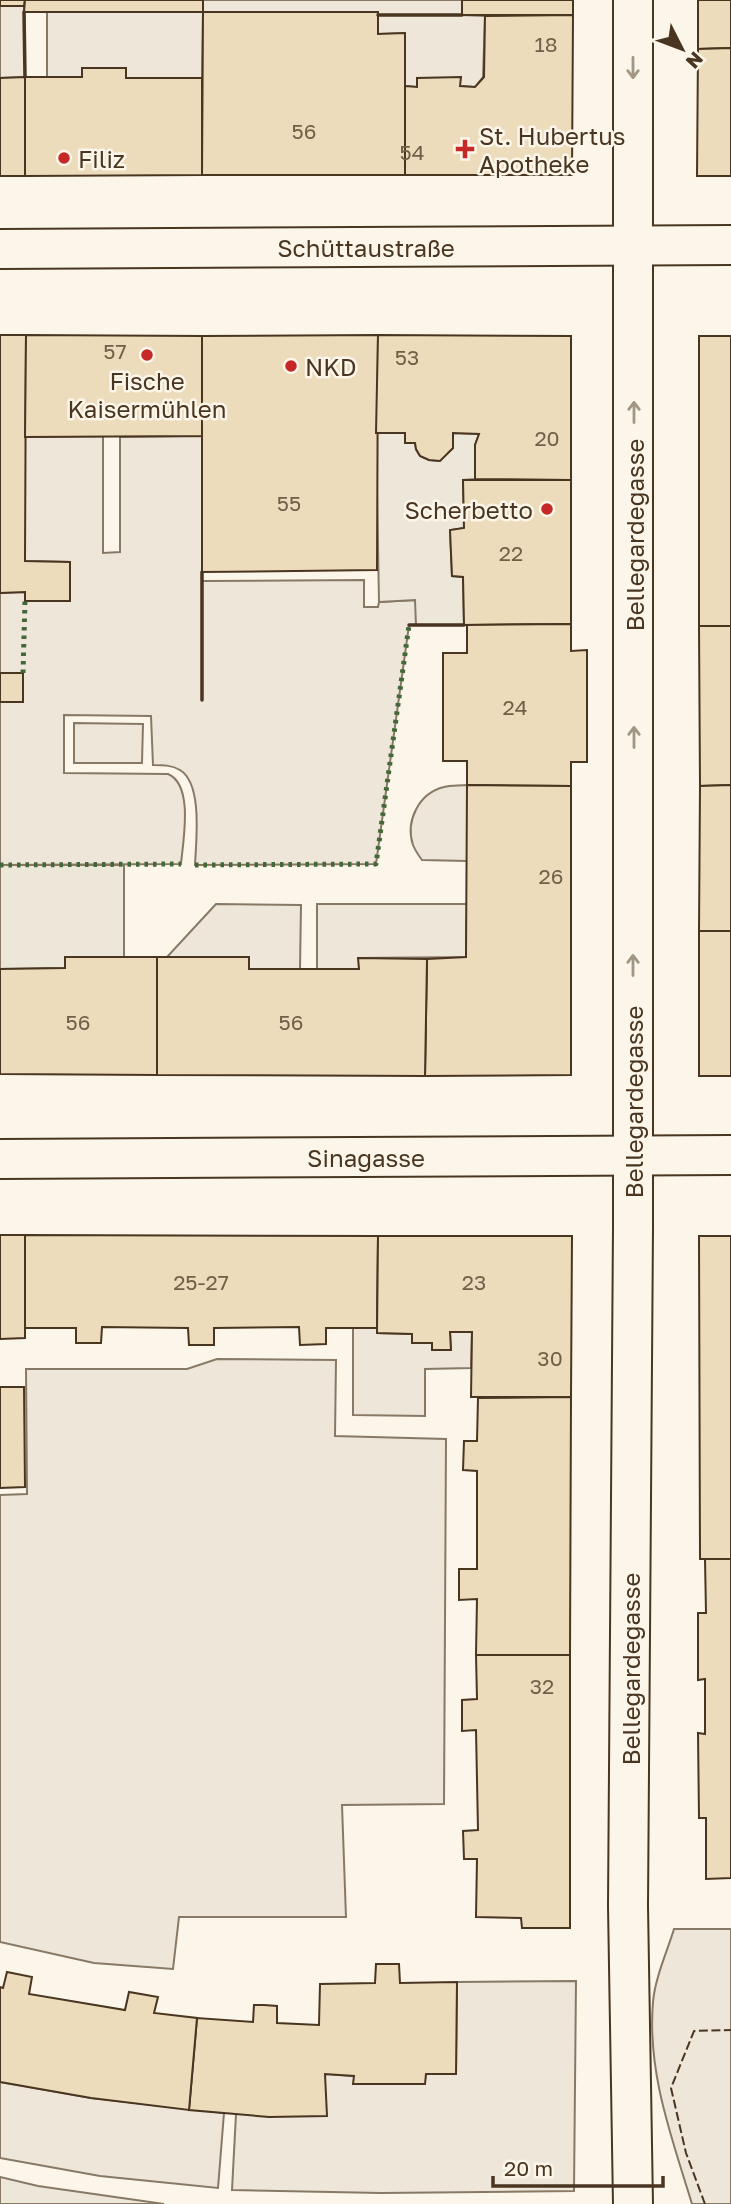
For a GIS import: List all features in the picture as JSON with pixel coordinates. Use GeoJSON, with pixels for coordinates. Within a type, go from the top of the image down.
{"type":"FeatureCollection","features":[{"type":"Feature","properties":{"kind":"street","name":"Bellegardegasse"},"geometry":{"type":"LineString","coordinates":[[633,0],[633,1155],[628,1906],[633,2204]]}},
{"type":"Feature","properties":{"kind":"street","name":"Schüttaustraße"},"geometry":{"type":"LineString","coordinates":[[0,249],[731,245]]}},
{"type":"Feature","properties":{"kind":"street","name":"Sinagasse"},"geometry":{"type":"LineString","coordinates":[[0,1159],[731,1155]]}},
{"type":"Feature","properties":{"kind":"shaded area"},"geometry":{"type":"Polygon","coordinates":[[[203,0],[462,0],[462,15],[485,16],[483,77],[475,87],[417,78],[417,87],[405,86],[405,33],[378,34],[377,12],[203,12],[202,78],[126,78],[82,69],[82,77],[47,77],[47,11],[203,0]]]}},
{"type":"Feature","properties":{"kind":"shaded area"},"geometry":{"type":"Polygon","coordinates":[[[0,6],[24,6],[25,77],[0,78],[0,6]]]}},
{"type":"Feature","properties":{"kind":"shaded area"},"geometry":{"type":"Polygon","coordinates":[[[376,433],[405,433],[405,443],[415,443],[420,456],[439,461],[453,448],[453,433],[479,434],[475,445],[475,479],[463,480],[464,528],[450,530],[452,576],[463,577],[464,625],[416,625],[415,600],[379,602],[376,433]]]}},
{"type":"Feature","properties":{"kind":"shaded area"},"geometry":{"type":"Polygon","coordinates":[[[103,436],[103,553],[120,552],[120,437],[202,436],[202,581],[364,580],[364,607],[378,607],[379,602],[416,600],[416,625],[409,625],[376,864],[195,865],[197,828],[192,787],[180,770],[170,766],[153,765],[151,716],[64,715],[64,773],[168,774],[176,780],[181,789],[185,814],[181,864],[0,865],[0,702],[22,702],[0,673],[0,593],[25,592],[25,601],[70,600],[70,562],[25,561],[25,437],[103,436]]]}},
{"type":"Feature","properties":{"kind":"shaded area"},"geometry":{"type":"Polygon","coordinates":[[[74,723],[143,724],[142,763],[74,763],[74,723]]]}},
{"type":"Feature","properties":{"kind":"shaded area"},"geometry":{"type":"Polygon","coordinates":[[[467,785],[467,861],[422,860],[411,836],[416,809],[427,795],[435,790],[467,785]]]}},
{"type":"Feature","properties":{"kind":"shaded area"},"geometry":{"type":"Polygon","coordinates":[[[0,865],[124,865],[124,957],[65,957],[65,968],[0,969],[0,865]]]}},
{"type":"Feature","properties":{"kind":"shaded area"},"geometry":{"type":"Polygon","coordinates":[[[216,904],[301,905],[300,969],[249,969],[249,957],[167,957],[216,904]]]}},
{"type":"Feature","properties":{"kind":"shaded area"},"geometry":{"type":"Polygon","coordinates":[[[317,904],[467,904],[466,957],[359,958],[359,969],[317,969],[317,904]]]}},
{"type":"Feature","properties":{"kind":"shaded area"},"geometry":{"type":"Polygon","coordinates":[[[353,1328],[377,1328],[378,1333],[412,1334],[412,1343],[432,1343],[433,1350],[451,1350],[450,1332],[472,1332],[471,1368],[425,1369],[425,1416],[353,1415],[353,1328]]]}},
{"type":"Feature","properties":{"kind":"shaded area"},"geometry":{"type":"Polygon","coordinates":[[[217,1359],[336,1360],[335,1436],[446,1439],[444,1804],[342,1805],[346,1917],[179,1917],[173,1969],[94,1963],[0,1942],[0,1495],[27,1494],[26,1369],[187,1369],[217,1359]]]}},
{"type":"Feature","properties":{"kind":"shaded area"},"geometry":{"type":"Polygon","coordinates":[[[674,1929],[731,1929],[731,2204],[692,2204],[657,2080],[652,2028],[654,1993],[674,1929]]]}},
{"type":"Feature","properties":{"kind":"shaded area"},"geometry":{"type":"Polygon","coordinates":[[[576,1981],[574,2191],[381,2193],[232,2190],[236,2114],[325,2074],[354,2076],[354,2084],[424,2084],[426,2074],[456,2074],[457,1982],[576,1981]]]}},
{"type":"Feature","properties":{"kind":"shaded area"},"geometry":{"type":"Polygon","coordinates":[[[0,2082],[91,2098],[224,2113],[218,2188],[100,2176],[0,2158],[0,2082]]]}},
{"type":"Feature","properties":{"kind":"shaded area"},"geometry":{"type":"Polygon","coordinates":[[[0,2177],[38,2186],[164,2204],[0,2204],[0,2177]]]}},
{"type":"Feature","properties":{"kind":"building"},"geometry":{"type":"Polygon","coordinates":[[[0,0],[25,0],[24,6],[0,6],[0,0]]]}},
{"type":"Feature","properties":{"kind":"building"},"geometry":{"type":"Polygon","coordinates":[[[25,0],[203,0],[203,12],[24,12],[25,0]]]}},
{"type":"Feature","properties":{"kind":"building"},"geometry":{"type":"Polygon","coordinates":[[[462,0],[573,0],[573,15],[462,15],[462,0]]]}},
{"type":"Feature","properties":{"kind":"building"},"geometry":{"type":"Polygon","coordinates":[[[698,0],[731,0],[731,48],[698,49],[698,0]]]}},
{"type":"Feature","properties":{"kind":"building"},"geometry":{"type":"Polygon","coordinates":[[[203,12],[378,12],[378,34],[405,33],[405,175],[202,175],[203,12]]]}},
{"type":"Feature","properties":{"kind":"building"},"geometry":{"type":"Polygon","coordinates":[[[573,15],[572,175],[405,175],[405,86],[417,87],[417,78],[461,77],[460,86],[475,87],[484,77],[485,16],[573,15]]]}},
{"type":"Feature","properties":{"kind":"building"},"geometry":{"type":"Polygon","coordinates":[[[731,48],[731,176],[697,176],[698,49],[731,48]]]}},
{"type":"Feature","properties":{"kind":"building"},"geometry":{"type":"Polygon","coordinates":[[[82,68],[126,68],[126,78],[202,78],[202,175],[25,176],[25,77],[82,77],[82,68]]]}},
{"type":"Feature","properties":{"kind":"building"},"geometry":{"type":"Polygon","coordinates":[[[25,77],[25,176],[0,176],[0,78],[25,77]]]}},
{"type":"Feature","properties":{"kind":"building"},"geometry":{"type":"Polygon","coordinates":[[[0,335],[26,335],[25,561],[70,562],[70,601],[25,601],[25,592],[0,593],[0,335]]]}},
{"type":"Feature","properties":{"kind":"building"},"geometry":{"type":"Polygon","coordinates":[[[26,335],[202,336],[202,436],[25,437],[26,335]]]}},
{"type":"Feature","properties":{"kind":"building"},"geometry":{"type":"Polygon","coordinates":[[[378,335],[377,570],[202,572],[202,336],[378,335]]]}},
{"type":"Feature","properties":{"kind":"building"},"geometry":{"type":"Polygon","coordinates":[[[378,335],[571,336],[571,480],[475,479],[475,445],[479,434],[453,433],[453,448],[440,461],[420,456],[415,443],[405,443],[405,433],[376,433],[378,335]]]}},
{"type":"Feature","properties":{"kind":"building"},"geometry":{"type":"Polygon","coordinates":[[[699,336],[731,336],[731,626],[699,626],[699,336]]]}},
{"type":"Feature","properties":{"kind":"building"},"geometry":{"type":"Polygon","coordinates":[[[463,480],[571,480],[571,624],[464,625],[463,577],[452,576],[450,530],[464,528],[463,480]]]}},
{"type":"Feature","properties":{"kind":"building"},"geometry":{"type":"Polygon","coordinates":[[[571,624],[571,651],[587,650],[587,762],[571,762],[571,786],[467,785],[467,761],[443,761],[443,653],[467,653],[467,625],[571,624]]]}},
{"type":"Feature","properties":{"kind":"building"},"geometry":{"type":"Polygon","coordinates":[[[699,626],[731,626],[731,785],[700,786],[699,626]]]}},
{"type":"Feature","properties":{"kind":"building"},"geometry":{"type":"Polygon","coordinates":[[[0,673],[23,673],[23,702],[0,702],[0,673]]]}},
{"type":"Feature","properties":{"kind":"building"},"geometry":{"type":"Polygon","coordinates":[[[467,785],[571,786],[571,1075],[425,1076],[427,959],[466,957],[467,785]]]}},
{"type":"Feature","properties":{"kind":"building"},"geometry":{"type":"Polygon","coordinates":[[[731,785],[731,931],[699,931],[700,786],[731,785]]]}},
{"type":"Feature","properties":{"kind":"building"},"geometry":{"type":"Polygon","coordinates":[[[699,931],[731,931],[731,1076],[699,1076],[699,931]]]}},
{"type":"Feature","properties":{"kind":"building"},"geometry":{"type":"Polygon","coordinates":[[[65,957],[157,957],[157,1075],[0,1074],[0,969],[65,968],[65,957]]]}},
{"type":"Feature","properties":{"kind":"building"},"geometry":{"type":"Polygon","coordinates":[[[157,957],[249,957],[249,969],[359,969],[358,958],[427,959],[425,1076],[157,1075],[157,957]]]}},
{"type":"Feature","properties":{"kind":"building"},"geometry":{"type":"Polygon","coordinates":[[[0,1235],[25,1235],[25,1338],[0,1339],[0,1235]]]}},
{"type":"Feature","properties":{"kind":"building"},"geometry":{"type":"Polygon","coordinates":[[[25,1235],[378,1236],[377,1328],[326,1328],[326,1344],[300,1345],[299,1327],[214,1328],[214,1345],[189,1345],[188,1328],[102,1327],[101,1343],[76,1343],[76,1328],[25,1328],[25,1235]]]}},
{"type":"Feature","properties":{"kind":"building"},"geometry":{"type":"Polygon","coordinates":[[[378,1236],[572,1236],[571,1397],[471,1397],[472,1332],[450,1332],[451,1350],[432,1350],[432,1343],[412,1343],[412,1334],[377,1333],[378,1236]]]}},
{"type":"Feature","properties":{"kind":"building"},"geometry":{"type":"Polygon","coordinates":[[[699,1236],[731,1236],[731,1559],[700,1559],[699,1236]]]}},
{"type":"Feature","properties":{"kind":"building"},"geometry":{"type":"Polygon","coordinates":[[[0,1387],[24,1387],[25,1487],[0,1488],[0,1387]]]}},
{"type":"Feature","properties":{"kind":"building"},"geometry":{"type":"Polygon","coordinates":[[[571,1397],[570,1655],[476,1655],[477,1599],[459,1600],[459,1569],[477,1569],[477,1471],[463,1470],[464,1441],[477,1441],[478,1398],[571,1397]]]}},
{"type":"Feature","properties":{"kind":"building"},"geometry":{"type":"Polygon","coordinates":[[[705,1559],[731,1559],[731,1878],[706,1879],[706,1818],[699,1818],[698,1733],[705,1734],[705,1679],[698,1680],[698,1613],[706,1613],[705,1559]]]}},
{"type":"Feature","properties":{"kind":"building"},"geometry":{"type":"Polygon","coordinates":[[[476,1655],[570,1655],[570,1928],[522,1928],[521,1918],[476,1917],[477,1859],[464,1859],[463,1831],[478,1830],[476,1730],[462,1731],[462,1700],[477,1699],[476,1655]]]}},
{"type":"Feature","properties":{"kind":"building"},"geometry":{"type":"Polygon","coordinates":[[[376,1964],[399,1964],[400,1983],[457,1982],[456,2074],[426,2074],[425,2084],[353,2084],[354,2076],[325,2074],[327,2116],[269,2117],[189,2110],[197,2018],[253,2022],[254,2005],[264,2005],[277,2006],[277,2023],[319,2025],[320,1984],[375,1983],[376,1964]]]}},
{"type":"Feature","properties":{"kind":"building"},"geometry":{"type":"Polygon","coordinates":[[[7,1972],[32,1977],[29,1994],[125,2010],[129,1992],[158,1997],[154,2013],[197,2018],[189,2110],[91,2098],[0,2082],[0,1987],[3,1988],[7,1972]]]}},
{"type":"Feature","properties":{"kind":"hedge"},"geometry":{"type":"LineString","coordinates":[[23,673],[25,601]]}},
{"type":"Feature","properties":{"kind":"hedge"},"geometry":{"type":"LineString","coordinates":[[195,865],[376,864],[409,625]]}},
{"type":"Feature","properties":{"kind":"hedge"},"geometry":{"type":"LineString","coordinates":[[0,865],[181,864]]}},
{"type":"Feature","properties":{"kind":"fence"},"geometry":{"type":"LineString","coordinates":[[705,2204],[686,2153],[671,2088],[694,2031],[731,2030]]}},
{"type":"Feature","properties":{"kind":"wall"},"geometry":{"type":"LineString","coordinates":[[24,12],[25,77]]}},
{"type":"Feature","properties":{"kind":"wall"},"geometry":{"type":"LineString","coordinates":[[378,15],[462,15]]}},
{"type":"Feature","properties":{"kind":"wall"},"geometry":{"type":"LineString","coordinates":[[202,572],[202,700]]}},
{"type":"Feature","properties":{"kind":"wall"},"geometry":{"type":"LineString","coordinates":[[409,625],[464,625]]}},
{"type":"Feature","properties":{"kind":"place","name":"St. Hubertus Apotheke"},"geometry":{"type":"Point","coordinates":[465,149]}},
{"type":"Feature","properties":{"kind":"place","name":"Filiz"},"geometry":{"type":"Point","coordinates":[64,158]}},
{"type":"Feature","properties":{"kind":"place","name":"Fische Kaisermühlen"},"geometry":{"type":"Point","coordinates":[147,355]}},
{"type":"Feature","properties":{"kind":"place","name":"NKD"},"geometry":{"type":"Point","coordinates":[291,366]}},
{"type":"Feature","properties":{"kind":"place","name":"Scherbetto"},"geometry":{"type":"Point","coordinates":[547,509]}}]}
